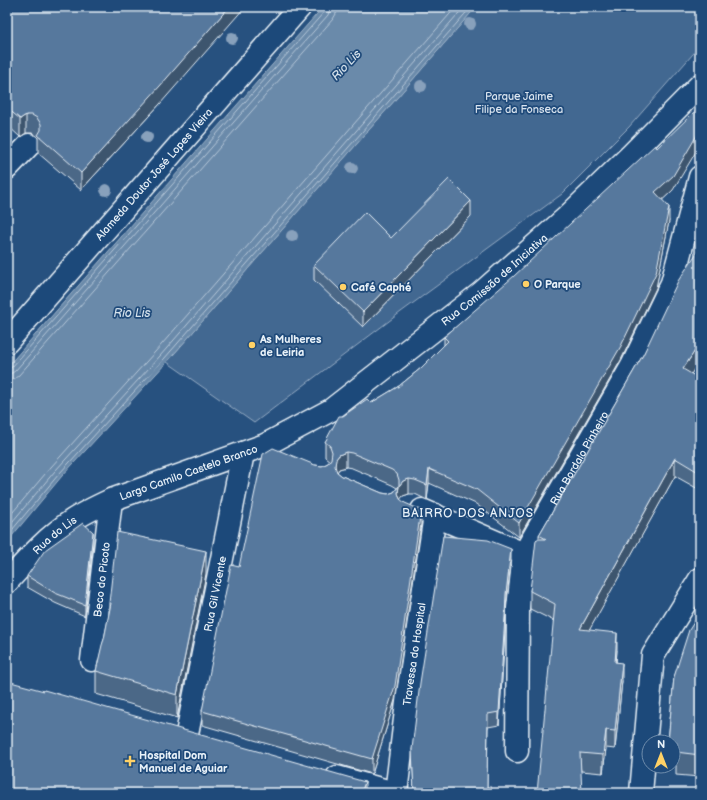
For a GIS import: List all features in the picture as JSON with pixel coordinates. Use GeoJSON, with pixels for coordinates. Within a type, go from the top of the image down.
{"type":"FeatureCollection","features":[{"type":"Feature","properties":{"kind":"street","name":"Alameda Doutor José Lopes Vieira"},"geometry":{"type":"LineString","coordinates":[[7,342],[300,7]]}},
{"type":"Feature","properties":{"kind":"street"},"geometry":{"type":"LineString","coordinates":[[695,90],[700,115]]}},
{"type":"Feature","properties":{"kind":"street","name":"Rua Comissão de Iniciativa"},"geometry":{"type":"LineString","coordinates":[[265,445],[331,410],[481,294],[567,217],[695,90]]}},
{"type":"Feature","properties":{"kind":"street"},"geometry":{"type":"LineString","coordinates":[[7,168],[29,145]]}},
{"type":"Feature","properties":{"kind":"street","name":"Rua Bordalo Pinheiro"},"geometry":{"type":"LineString","coordinates":[[517,751],[518,608],[524,554],[632,366],[672,283],[700,177]]}},
{"type":"Feature","properties":{"kind":"street"},"geometry":{"type":"LineString","coordinates":[[265,445],[286,454]]}},
{"type":"Feature","properties":{"kind":"street","name":"Largo Camilo Castelo Branco"},"geometry":{"type":"LineString","coordinates":[[112,500],[265,445]]}},
{"type":"Feature","properties":{"kind":"street","name":"Rua Gil Vicente"},"geometry":{"type":"LineString","coordinates":[[186,734],[243,453]]}},
{"type":"Feature","properties":{"kind":"street","name":"Rua do Lis"},"geometry":{"type":"LineString","coordinates":[[7,582],[53,534],[73,520],[112,500]]}},
{"type":"Feature","properties":{"kind":"street","name":"Beco do Picoto"},"geometry":{"type":"LineString","coordinates":[[92,660],[112,500]]}},
{"type":"Feature","properties":{"kind":"street"},"geometry":{"type":"LineString","coordinates":[[410,506],[524,554]]}},
{"type":"Feature","properties":{"kind":"street","name":"Travessa do Hospital"},"geometry":{"type":"LineString","coordinates":[[395,793],[434,515]]}},
{"type":"Feature","properties":{"kind":"street"},"geometry":{"type":"LineString","coordinates":[[641,793],[653,655],[700,580]]}},
{"type":"Feature","properties":{"kind":"street"},"geometry":{"type":"LineString","coordinates":[[165,728],[209,740]]}},
{"type":"Feature","properties":{"kind":"street"},"geometry":{"type":"LineString","coordinates":[[320,772],[395,793]]}},
{"type":"Feature","properties":{"kind":"green space","name":"Parque Jaime Filipe da Fonseca"},"geometry":{"type":"Polygon","coordinates":[[[476,7],[700,7],[700,46],[629,127],[562,194],[401,312],[254,423],[167,362],[476,7]]]}},
{"type":"Feature","properties":{"kind":"water","name":"Rio Lis"},"geometry":{"type":"Polygon","coordinates":[[[323,7],[476,7],[167,362],[62,476],[7,542],[7,367],[323,7]]]}},
{"type":"Feature","properties":{"kind":"building"},"geometry":{"type":"Polygon","coordinates":[[[7,7],[229,7],[81,173],[38,135],[41,130],[41,124],[37,118],[32,115],[26,115],[20,119],[7,108],[7,7]]]}},
{"type":"Feature","properties":{"kind":"building"},"geometry":{"type":"Polygon","coordinates":[[[694,112],[700,113],[700,130],[673,176],[655,192],[669,207],[656,273],[621,346],[519,523],[476,489],[429,469],[427,485],[409,479],[403,481],[399,486],[398,493],[400,499],[405,503],[421,510],[395,686],[372,759],[202,711],[231,565],[239,567],[263,454],[273,448],[315,465],[322,466],[328,463],[331,459],[332,452],[330,446],[325,442],[339,416],[343,416],[367,399],[371,403],[399,386],[421,368],[448,341],[444,337],[514,276],[655,145],[657,148],[694,112]],[[346,452],[339,455],[336,459],[335,466],[337,472],[342,476],[382,493],[388,494],[394,492],[399,486],[399,480],[397,474],[392,470],[352,453],[346,452]]]}},
{"type":"Feature","properties":{"kind":"building"},"geometry":{"type":"Polygon","coordinates":[[[449,179],[471,201],[363,312],[314,265],[365,212],[391,238],[449,179]]]}},
{"type":"Feature","properties":{"kind":"building"},"geometry":{"type":"Polygon","coordinates":[[[700,248],[700,343],[683,369],[700,379],[700,473],[675,458],[580,629],[617,633],[615,662],[622,663],[615,731],[606,730],[603,755],[580,753],[582,793],[537,793],[555,604],[530,591],[536,540],[546,539],[539,535],[643,355],[678,281],[700,248]]]}},
{"type":"Feature","properties":{"kind":"building"},"geometry":{"type":"Polygon","coordinates":[[[83,523],[93,532],[85,605],[55,593],[27,576],[45,550],[83,523]]]}},
{"type":"Feature","properties":{"kind":"building"},"geometry":{"type":"Polygon","coordinates":[[[117,532],[206,551],[177,695],[96,671],[111,603],[109,603],[117,532]]]}},
{"type":"Feature","properties":{"kind":"building"},"geometry":{"type":"Polygon","coordinates":[[[443,536],[488,540],[511,549],[506,594],[499,712],[488,714],[487,787],[491,787],[491,793],[414,793],[412,749],[420,683],[443,536]]]}},
{"type":"Feature","properties":{"kind":"building"},"geometry":{"type":"Polygon","coordinates":[[[700,613],[700,755],[681,753],[681,734],[669,734],[674,677],[689,630],[700,613]]]}},
{"type":"Feature","properties":{"kind":"building","name":"Hospital Dom Manuel de Aguiar"},"geometry":{"type":"Polygon","coordinates":[[[7,681],[44,690],[365,782],[361,793],[7,793],[7,681]]]}},
{"type":"Feature","properties":{"kind":"place","name":"O Parque"},"geometry":{"type":"Point","coordinates":[526,284]}},
{"type":"Feature","properties":{"kind":"place","name":"Café Caphé"},"geometry":{"type":"Point","coordinates":[343,287]}},
{"type":"Feature","properties":{"kind":"place","name":"As Mulheres de Leiria"},"geometry":{"type":"Point","coordinates":[252,345]}},
{"type":"Feature","properties":{"kind":"place","name":"Hospital Dom Manuel de Aguiar"},"geometry":{"type":"Point","coordinates":[130,761]}},
{"type":"Feature","properties":{"kind":"district","name":"BAIRRO DOS ANJOS"},"geometry":{"type":"Point","coordinates":[468,513]}}]}
